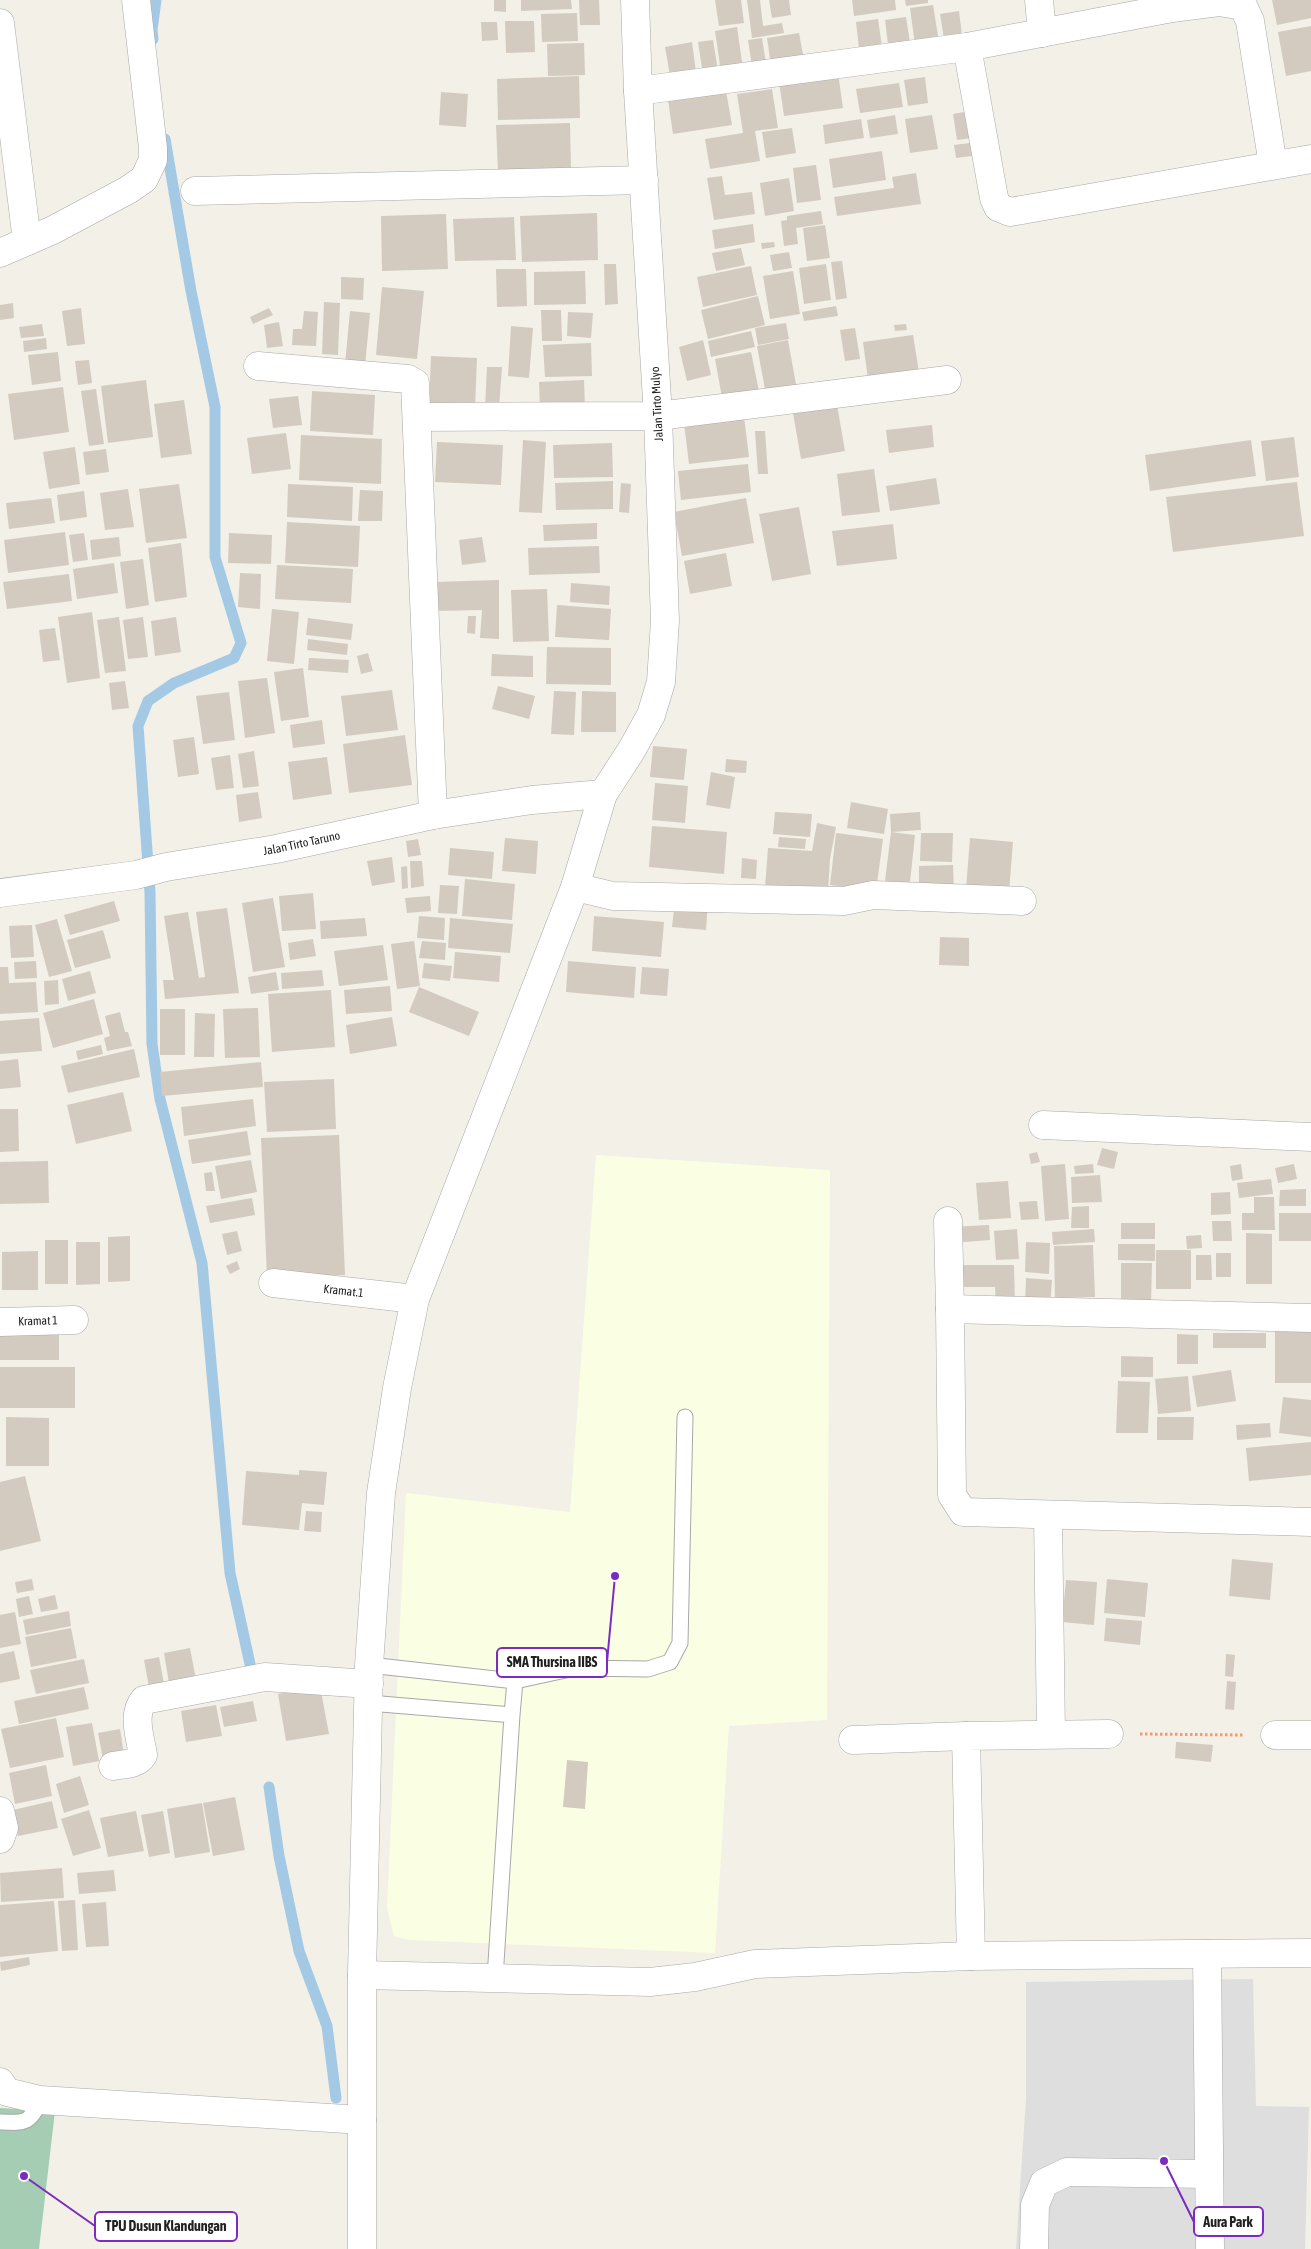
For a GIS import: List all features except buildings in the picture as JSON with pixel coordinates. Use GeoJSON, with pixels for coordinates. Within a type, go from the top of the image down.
{"type":"FeatureCollection","features":[{"type":"Feature","properties":{"kind":"street"},"geometry":{"type":"LineString","coordinates":[[0,253],[27,242],[128,190],[144,179],[152,160],[153,148],[136,0]]}},
{"type":"Feature","properties":{"kind":"street","name":"Jalan Tirto Mulyo"},"geometry":{"type":"LineString","coordinates":[[362,2249],[362,1975],[369,1684],[381,1493],[397,1388],[415,1299],[575,888],[603,794],[632,751],[651,715],[661,682],[666,622],[658,416],[638,91],[635,0]]}},
{"type":"Feature","properties":{"kind":"street"},"geometry":{"type":"LineString","coordinates":[[1039,0],[1042,33]]}},
{"type":"Feature","properties":{"kind":"street"},"geometry":{"type":"LineString","coordinates":[[638,91],[966,47],[1042,33],[1171,4],[1219,2],[1243,6],[1250,21],[1273,165]]}},
{"type":"Feature","properties":{"kind":"street"},"geometry":{"type":"LineString","coordinates":[[0,23],[27,242]]}},
{"type":"Feature","properties":{"kind":"street"},"geometry":{"type":"LineString","coordinates":[[966,47],[994,198],[998,207],[1010,212],[1311,159]]}},
{"type":"Feature","properties":{"kind":"street"},"geometry":{"type":"LineString","coordinates":[[195,191],[644,180]]}},
{"type":"Feature","properties":{"kind":"street"},"geometry":{"type":"LineString","coordinates":[[258,366],[408,379],[415,383],[418,417],[433,815]]}},
{"type":"Feature","properties":{"kind":"street"},"geometry":{"type":"LineString","coordinates":[[418,417],[658,416],[947,380]]}},
{"type":"Feature","properties":{"kind":"street","name":"Jalan Tirto Taruno"},"geometry":{"type":"LineString","coordinates":[[0,894],[136,875],[166,867],[276,849],[433,815],[532,800],[603,794]]}},
{"type":"Feature","properties":{"kind":"street"},"geometry":{"type":"LineString","coordinates":[[575,888],[613,896],[844,901],[873,895],[1022,901]]}},
{"type":"Feature","properties":{"kind":"street"},"geometry":{"type":"LineString","coordinates":[[1043,1126],[1311,1137]]}},
{"type":"Feature","properties":{"kind":"street"},"geometry":{"type":"LineString","coordinates":[[948,1221],[952,1495],[956,1504],[963,1512],[1048,1516],[1311,1522]]}},
{"type":"Feature","properties":{"kind":"street","name":"Kramat.1"},"geometry":{"type":"LineString","coordinates":[[273,1283],[415,1299]]}},
{"type":"Feature","properties":{"kind":"street"},"geometry":{"type":"LineString","coordinates":[[950,1310],[1311,1318]]}},
{"type":"Feature","properties":{"kind":"street","name":"Kramat 1"},"geometry":{"type":"LineString","coordinates":[[0,1322],[74,1320]]}},
{"type":"Feature","properties":{"kind":"street"},"geometry":{"type":"LineString","coordinates":[[1048,1516],[1051,1734]]}},
{"type":"Feature","properties":{"kind":"street"},"geometry":{"type":"LineString","coordinates":[[113,1766],[136,1762],[141,1758],[138,1707],[144,1700],[265,1677],[369,1684]]}},
{"type":"Feature","properties":{"kind":"street"},"geometry":{"type":"LineString","coordinates":[[853,1740],[1109,1734]]}},
{"type":"Feature","properties":{"kind":"street"},"geometry":{"type":"LineString","coordinates":[[1275,1735],[1311,1735]]}},
{"type":"Feature","properties":{"kind":"street"},"geometry":{"type":"LineString","coordinates":[[966,1736],[971,1956]]}},
{"type":"Feature","properties":{"kind":"street"},"geometry":{"type":"LineString","coordinates":[[0,1811],[4,1828],[0,1839]]}},
{"type":"Feature","properties":{"kind":"street"},"geometry":{"type":"LineString","coordinates":[[362,1975],[650,1982],[695,1977],[755,1964],[971,1956],[1311,1953]]}},
{"type":"Feature","properties":{"kind":"street"},"geometry":{"type":"LineString","coordinates":[[1207,1954],[1210,2249]]}},
{"type":"Feature","properties":{"kind":"street"},"geometry":{"type":"LineString","coordinates":[[0,2082],[6,2092],[40,2100],[362,2120]]}},
{"type":"Feature","properties":{"kind":"street"},"geometry":{"type":"LineString","coordinates":[[1034,2249],[1035,2205],[1044,2184],[1067,2172],[1209,2174]]}},
{"type":"Feature","properties":{"kind":"lane"},"geometry":{"type":"LineString","coordinates":[[369,1684],[515,1681],[575,1668],[648,1669],[670,1662],[680,1643],[685,1417]]}},
{"type":"Feature","properties":{"kind":"lane"},"geometry":{"type":"LineString","coordinates":[[495,1978],[515,1681]]}},
{"type":"Feature","properties":{"kind":"lane"},"geometry":{"type":"LineString","coordinates":[[369,1684],[512,1715]]}},
{"type":"Feature","properties":{"kind":"lane"},"geometry":{"type":"LineString","coordinates":[[0,2122],[22,2123],[33,2117],[40,2100]]}},
{"type":"Feature","properties":{"kind":"path"},"geometry":{"type":"LineString","coordinates":[[1109,1734],[1275,1735]]}},
{"type":"Feature","properties":{"kind":"shaded area"},"geometry":{"type":"Polygon","coordinates":[[[596,1155],[830,1170],[827,1720],[729,1726],[715,1953],[409,1940],[394,1936],[387,1908],[406,1493],[570,1512],[596,1155]]]}},
{"type":"Feature","properties":{"kind":"shaded area"},"geometry":{"type":"Polygon","coordinates":[[[1253,1979],[1256,2106],[1309,2107],[1305,2249],[1016,2249],[1026,2098],[1026,1982],[1253,1979]]]}},
{"type":"Feature","properties":{"kind":"shaded area"},"geometry":{"type":"Polygon","coordinates":[[[0,2108],[55,2111],[39,2249],[0,2249],[0,2108]]]}},
{"type":"Feature","properties":{"kind":"waterway"},"geometry":{"type":"LineString","coordinates":[[153,39],[152,30],[156,0]]}},
{"type":"Feature","properties":{"kind":"waterway"},"geometry":{"type":"LineString","coordinates":[[165,139],[191,291],[215,407],[215,557],[241,643],[234,658],[174,683],[148,701],[138,726],[150,892],[152,1044],[160,1099],[202,1263],[230,1573],[250,1664]]}},
{"type":"Feature","properties":{"kind":"waterway"},"geometry":{"type":"LineString","coordinates":[[269,1787],[279,1856],[299,1951],[327,2026],[336,2098]]}},
{"type":"Feature","properties":{"kind":"place","name":"SMA Thursina IIBS"},"geometry":{"type":"Point","coordinates":[615,1576]}},
{"type":"Feature","properties":{"kind":"place","name":"Aura Park"},"geometry":{"type":"Point","coordinates":[1164,2161]}},
{"type":"Feature","properties":{"kind":"place","name":"TPU Dusun Klandungan"},"geometry":{"type":"Point","coordinates":[24,2176]}}]}
